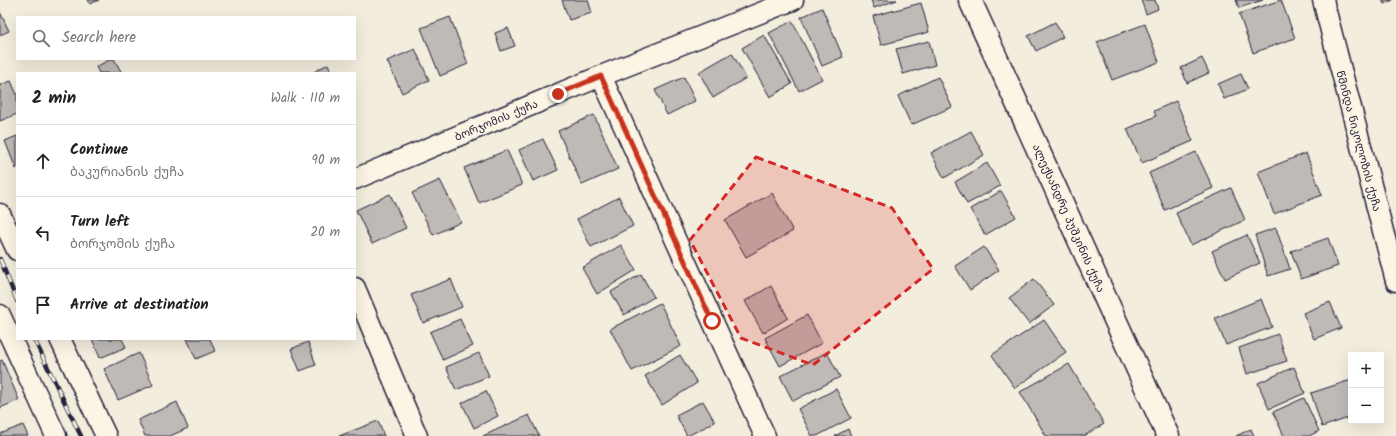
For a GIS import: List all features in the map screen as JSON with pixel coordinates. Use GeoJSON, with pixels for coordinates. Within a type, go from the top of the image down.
{"type":"FeatureCollection","features":[{"type":"Feature","properties":{"kind":"street","name":"ბორჯომის ქუჩა"},"geometry":{"type":"LineString","coordinates":[[356,179],[601,76],[792,0]]}},
{"type":"Feature","properties":{"kind":"street","name":"ალექსანდრე პუშკინის ქუჩა"},"geometry":{"type":"LineString","coordinates":[[970,0],[1168,436]]}},
{"type":"Feature","properties":{"kind":"street","name":"წმინდა ნიკოლოზის ქუჩა"},"geometry":{"type":"LineString","coordinates":[[1323,0],[1396,281]]}},
{"type":"Feature","properties":{"kind":"street"},"geometry":{"type":"LineString","coordinates":[[601,76],[765,436]]}},
{"type":"Feature","properties":{"kind":"street"},"geometry":{"type":"LineString","coordinates":[[0,214],[16,248]]}},
{"type":"Feature","properties":{"kind":"street"},"geometry":{"type":"LineString","coordinates":[[356,290],[417,436]]}},
{"type":"Feature","properties":{"kind":"street"},"geometry":{"type":"LineString","coordinates":[[6,324],[56,436]]}},
{"type":"Feature","properties":{"kind":"street"},"geometry":{"type":"LineString","coordinates":[[60,340],[106,436]]}},
{"type":"Feature","properties":{"kind":"highlighted area"},"geometry":{"type":"Polygon","coordinates":[[[756,157],[892,208],[933,269],[813,365],[741,338],[690,240],[756,157]]]}},
{"type":"Feature","properties":{"kind":"building"},"geometry":{"type":"Polygon","coordinates":[[[88,0],[99,0],[90,4],[88,0]]]}},
{"type":"Feature","properties":{"kind":"building"},"geometry":{"type":"Polygon","coordinates":[[[562,0],[588,0],[592,13],[569,20],[562,0]]]}},
{"type":"Feature","properties":{"kind":"building"},"geometry":{"type":"Polygon","coordinates":[[[871,0],[897,0],[874,8],[871,0]]]}},
{"type":"Feature","properties":{"kind":"building"},"geometry":{"type":"Polygon","coordinates":[[[1141,0],[1155,0],[1158,9],[1146,14],[1141,0]]]}},
{"type":"Feature","properties":{"kind":"building"},"geometry":{"type":"Polygon","coordinates":[[[1236,0],[1263,0],[1239,8],[1236,0]]]}},
{"type":"Feature","properties":{"kind":"building"},"geometry":{"type":"Polygon","coordinates":[[[1281,0],[1295,38],[1253,53],[1239,14],[1281,0]]]}},
{"type":"Feature","properties":{"kind":"building"},"geometry":{"type":"Polygon","coordinates":[[[1382,0],[1393,0],[1384,4],[1382,0]]]}},
{"type":"Feature","properties":{"kind":"building"},"geometry":{"type":"Polygon","coordinates":[[[921,3],[929,32],[881,45],[873,16],[921,3]]]}},
{"type":"Feature","properties":{"kind":"building"},"geometry":{"type":"Polygon","coordinates":[[[822,8],[843,57],[822,66],[801,17],[822,8]]]}},
{"type":"Feature","properties":{"kind":"building"},"geometry":{"type":"Polygon","coordinates":[[[0,12],[9,31],[0,35],[0,12]]]}},
{"type":"Feature","properties":{"kind":"building"},"geometry":{"type":"Polygon","coordinates":[[[450,17],[468,64],[440,76],[421,28],[450,17]]]}},
{"type":"Feature","properties":{"kind":"building"},"geometry":{"type":"Polygon","coordinates":[[[792,21],[822,79],[799,91],[769,33],[792,21]]]}},
{"type":"Feature","properties":{"kind":"building"},"geometry":{"type":"Polygon","coordinates":[[[1055,22],[1063,37],[1036,51],[1028,36],[1055,22]]]}},
{"type":"Feature","properties":{"kind":"building"},"geometry":{"type":"Polygon","coordinates":[[[1145,24],[1159,62],[1112,80],[1097,42],[1145,24]]]}},
{"type":"Feature","properties":{"kind":"building"},"geometry":{"type":"Polygon","coordinates":[[[508,28],[515,46],[501,51],[495,33],[508,28]]]}},
{"type":"Feature","properties":{"kind":"building"},"geometry":{"type":"Polygon","coordinates":[[[764,35],[792,84],[770,97],[742,48],[764,35]]]}},
{"type":"Feature","properties":{"kind":"building"},"geometry":{"type":"Polygon","coordinates":[[[929,41],[935,65],[903,74],[896,49],[929,41]]]}},
{"type":"Feature","properties":{"kind":"building"},"geometry":{"type":"Polygon","coordinates":[[[415,49],[429,80],[402,93],[387,61],[415,49]]]}},
{"type":"Feature","properties":{"kind":"building"},"geometry":{"type":"Polygon","coordinates":[[[732,53],[746,78],[713,98],[699,72],[732,53]]]}},
{"type":"Feature","properties":{"kind":"building"},"geometry":{"type":"Polygon","coordinates":[[[1202,58],[1209,73],[1187,83],[1181,68],[1202,58]]]}},
{"type":"Feature","properties":{"kind":"building"},"geometry":{"type":"Polygon","coordinates":[[[109,60],[115,60],[121,72],[98,72],[96,67],[109,60]]]}},
{"type":"Feature","properties":{"kind":"building"},"geometry":{"type":"Polygon","coordinates":[[[328,64],[332,72],[314,72],[328,64]]]}},
{"type":"Feature","properties":{"kind":"building"},"geometry":{"type":"Polygon","coordinates":[[[1241,74],[1248,89],[1224,99],[1218,84],[1241,74]]]}},
{"type":"Feature","properties":{"kind":"building"},"geometry":{"type":"Polygon","coordinates":[[[684,77],[695,101],[667,115],[655,90],[684,77]]]}},
{"type":"Feature","properties":{"kind":"building"},"geometry":{"type":"Polygon","coordinates":[[[938,77],[952,107],[911,125],[898,96],[938,77]]]}},
{"type":"Feature","properties":{"kind":"building"},"geometry":{"type":"Polygon","coordinates":[[[11,81],[16,93],[16,114],[0,121],[0,85],[11,81]]]}},
{"type":"Feature","properties":{"kind":"building"},"geometry":{"type":"Polygon","coordinates":[[[1176,101],[1193,141],[1142,163],[1127,129],[1156,116],[1154,111],[1176,101]]]}},
{"type":"Feature","properties":{"kind":"building"},"geometry":{"type":"Polygon","coordinates":[[[594,115],[618,169],[582,185],[558,131],[594,115]]]}},
{"type":"Feature","properties":{"kind":"building"},"geometry":{"type":"Polygon","coordinates":[[[971,131],[984,155],[944,178],[931,153],[971,131]]]}},
{"type":"Feature","properties":{"kind":"building"},"geometry":{"type":"Polygon","coordinates":[[[16,136],[16,169],[5,141],[16,136]]]}},
{"type":"Feature","properties":{"kind":"building"},"geometry":{"type":"Polygon","coordinates":[[[543,139],[558,170],[533,181],[519,150],[543,139]]]}},
{"type":"Feature","properties":{"kind":"building"},"geometry":{"type":"Polygon","coordinates":[[[507,150],[522,185],[479,203],[464,168],[507,150]]]}},
{"type":"Feature","properties":{"kind":"building"},"geometry":{"type":"Polygon","coordinates":[[[1196,152],[1213,188],[1165,210],[1149,173],[1196,152]]]}},
{"type":"Feature","properties":{"kind":"building"},"geometry":{"type":"Polygon","coordinates":[[[1306,153],[1322,195],[1274,214],[1258,172],[1306,153]]]}},
{"type":"Feature","properties":{"kind":"building"},"geometry":{"type":"Polygon","coordinates":[[[987,163],[1000,186],[967,204],[955,182],[987,163]]]}},
{"type":"Feature","properties":{"kind":"building"},"geometry":{"type":"Polygon","coordinates":[[[440,180],[461,222],[433,235],[412,193],[440,180]]]}},
{"type":"Feature","properties":{"kind":"building"},"geometry":{"type":"Polygon","coordinates":[[[1231,188],[1245,220],[1191,245],[1176,213],[1231,188]]]}},
{"type":"Feature","properties":{"kind":"building"},"geometry":{"type":"Polygon","coordinates":[[[1001,191],[1016,217],[985,235],[970,209],[1001,191]]]}},
{"type":"Feature","properties":{"kind":"building"},"geometry":{"type":"Polygon","coordinates":[[[772,193],[793,231],[746,257],[725,220],[772,193]]]}},
{"type":"Feature","properties":{"kind":"building"},"geometry":{"type":"Polygon","coordinates":[[[390,194],[406,228],[372,244],[356,210],[390,194]]]}},
{"type":"Feature","properties":{"kind":"building"},"geometry":{"type":"Polygon","coordinates":[[[619,197],[633,226],[591,247],[577,219],[619,197]]]}},
{"type":"Feature","properties":{"kind":"building"},"geometry":{"type":"Polygon","coordinates":[[[1276,228],[1290,269],[1268,276],[1255,235],[1276,228]]]}},
{"type":"Feature","properties":{"kind":"building"},"geometry":{"type":"Polygon","coordinates":[[[1247,235],[1260,263],[1225,279],[1212,251],[1247,235]]]}},
{"type":"Feature","properties":{"kind":"building"},"geometry":{"type":"Polygon","coordinates":[[[1328,238],[1338,266],[1301,279],[1291,251],[1328,238]]]}},
{"type":"Feature","properties":{"kind":"building"},"geometry":{"type":"Polygon","coordinates":[[[621,245],[636,270],[597,294],[582,268],[621,245]]]}},
{"type":"Feature","properties":{"kind":"building"},"geometry":{"type":"Polygon","coordinates":[[[984,247],[999,270],[970,290],[955,266],[984,247]]]}},
{"type":"Feature","properties":{"kind":"building"},"geometry":{"type":"Polygon","coordinates":[[[641,274],[654,297],[624,315],[611,292],[641,274]]]}},
{"type":"Feature","properties":{"kind":"building"},"geometry":{"type":"Polygon","coordinates":[[[451,279],[462,307],[423,323],[411,295],[451,279]]]}},
{"type":"Feature","properties":{"kind":"building"},"geometry":{"type":"Polygon","coordinates":[[[1034,279],[1054,305],[1029,324],[1009,298],[1034,279]]]}},
{"type":"Feature","properties":{"kind":"building"},"geometry":{"type":"Polygon","coordinates":[[[771,286],[788,318],[763,333],[745,301],[771,286]]]}},
{"type":"Feature","properties":{"kind":"building"},"geometry":{"type":"Polygon","coordinates":[[[1261,299],[1272,327],[1226,345],[1215,318],[1261,299]]]}},
{"type":"Feature","properties":{"kind":"building"},"geometry":{"type":"Polygon","coordinates":[[[1330,302],[1341,328],[1314,339],[1303,313],[1330,302]]]}},
{"type":"Feature","properties":{"kind":"building"},"geometry":{"type":"Polygon","coordinates":[[[660,303],[681,346],[632,371],[610,329],[660,303]]]}},
{"type":"Feature","properties":{"kind":"building"},"geometry":{"type":"Polygon","coordinates":[[[807,315],[822,343],[780,366],[765,338],[807,315]]]}},
{"type":"Feature","properties":{"kind":"building"},"geometry":{"type":"Polygon","coordinates":[[[460,319],[473,346],[443,360],[430,332],[460,319]]]}},
{"type":"Feature","properties":{"kind":"building"},"geometry":{"type":"Polygon","coordinates":[[[1044,320],[1066,352],[1015,388],[992,355],[1044,320]]]}},
{"type":"Feature","properties":{"kind":"building"},"geometry":{"type":"Polygon","coordinates":[[[1278,334],[1287,361],[1247,374],[1239,348],[1278,334]]]}},
{"type":"Feature","properties":{"kind":"building"},"geometry":{"type":"Polygon","coordinates":[[[92,340],[122,340],[126,347],[100,358],[92,340]]]}},
{"type":"Feature","properties":{"kind":"building"},"geometry":{"type":"Polygon","coordinates":[[[187,340],[210,340],[215,351],[196,359],[187,340]]]}},
{"type":"Feature","properties":{"kind":"building"},"geometry":{"type":"Polygon","coordinates":[[[308,342],[316,365],[300,371],[291,349],[308,342]]]}},
{"type":"Feature","properties":{"kind":"building"},"geometry":{"type":"Polygon","coordinates":[[[827,352],[840,377],[793,401],[780,376],[827,352]]]}},
{"type":"Feature","properties":{"kind":"building"},"geometry":{"type":"Polygon","coordinates":[[[139,353],[153,385],[118,400],[104,369],[139,353]]]}},
{"type":"Feature","properties":{"kind":"building"},"geometry":{"type":"Polygon","coordinates":[[[479,353],[489,376],[456,390],[446,367],[479,353]]]}},
{"type":"Feature","properties":{"kind":"building"},"geometry":{"type":"Polygon","coordinates":[[[680,355],[697,383],[662,405],[645,376],[680,355]]]}},
{"type":"Feature","properties":{"kind":"building"},"geometry":{"type":"Polygon","coordinates":[[[2,360],[19,400],[0,408],[0,361],[2,360]]]}},
{"type":"Feature","properties":{"kind":"building"},"geometry":{"type":"Polygon","coordinates":[[[1069,364],[1104,424],[1084,436],[1046,436],[1020,392],[1069,364]]]}},
{"type":"Feature","properties":{"kind":"building"},"geometry":{"type":"Polygon","coordinates":[[[1294,367],[1305,393],[1269,409],[1258,383],[1294,367]]]}},
{"type":"Feature","properties":{"kind":"building"},"geometry":{"type":"Polygon","coordinates":[[[1348,381],[1348,418],[1322,427],[1311,393],[1348,381]]]}},
{"type":"Feature","properties":{"kind":"building"},"geometry":{"type":"Polygon","coordinates":[[[836,389],[851,418],[817,436],[812,436],[798,409],[836,389]]]}},
{"type":"Feature","properties":{"kind":"building"},"geometry":{"type":"Polygon","coordinates":[[[486,391],[498,416],[474,428],[462,403],[486,391]]]}},
{"type":"Feature","properties":{"kind":"building"},"geometry":{"type":"Polygon","coordinates":[[[1304,398],[1319,431],[1309,436],[1284,436],[1273,412],[1304,398]]]}},
{"type":"Feature","properties":{"kind":"building"},"geometry":{"type":"Polygon","coordinates":[[[703,401],[715,422],[687,436],[676,415],[703,401]]]}},
{"type":"Feature","properties":{"kind":"building"},"geometry":{"type":"Polygon","coordinates":[[[177,402],[188,428],[170,436],[145,436],[138,420],[177,402]]]}},
{"type":"Feature","properties":{"kind":"building"},"geometry":{"type":"Polygon","coordinates":[[[529,415],[539,436],[483,436],[529,415]]]}},
{"type":"Feature","properties":{"kind":"building"},"geometry":{"type":"Polygon","coordinates":[[[378,421],[384,436],[339,436],[378,421]]]}},
{"type":"Feature","properties":{"kind":"building"},"geometry":{"type":"Polygon","coordinates":[[[23,425],[28,436],[0,436],[0,434],[23,425]]]}},
{"type":"Feature","properties":{"kind":"building"},"geometry":{"type":"Polygon","coordinates":[[[848,429],[851,436],[835,436],[848,429]]]}},
{"type":"Feature","properties":{"kind":"building"},"geometry":{"type":"Polygon","coordinates":[[[1251,429],[1254,436],[1236,436],[1251,429]]]}},
{"type":"Feature","properties":{"kind":"railway"},"geometry":{"type":"LineString","coordinates":[[0,259],[16,299]]}},
{"type":"Feature","properties":{"kind":"railway"},"geometry":{"type":"LineString","coordinates":[[34,340],[81,436]]}},
{"type":"Feature","properties":{"kind":"route"},"geometry":{"type":"LineString","coordinates":[[558,94],[601,76],[712,321]]}}]}
